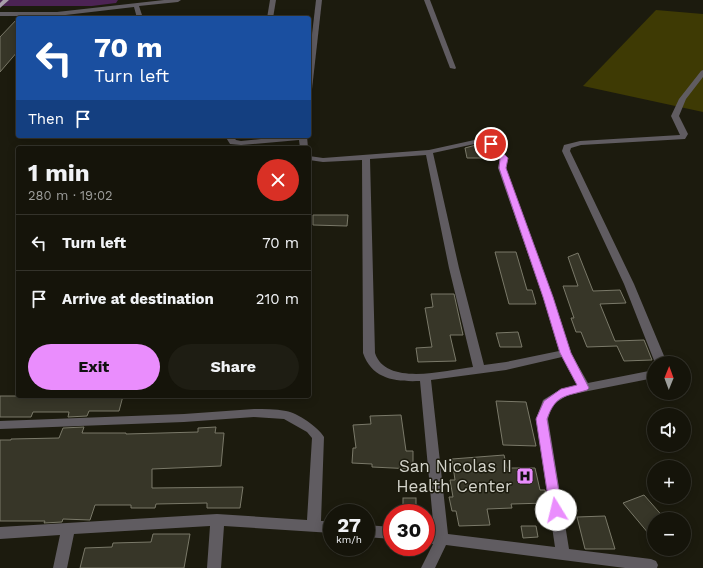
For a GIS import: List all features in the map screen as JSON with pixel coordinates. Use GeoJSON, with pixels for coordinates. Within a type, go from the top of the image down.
{"type":"FeatureCollection","features":[{"type":"Feature","properties":{"kind":"main road"},"geometry":{"type":"LineString","coordinates":[[0,6],[6,0]]}},
{"type":"Feature","properties":{"kind":"street"},"geometry":{"type":"LineString","coordinates":[[0,14],[57,14],[178,0]]}},
{"type":"Feature","properties":{"kind":"street"},"geometry":{"type":"LineString","coordinates":[[270,16],[273,0]]}},
{"type":"Feature","properties":{"kind":"street"},"geometry":{"type":"LineString","coordinates":[[311,53],[319,0]]}},
{"type":"Feature","properties":{"kind":"street"},"geometry":{"type":"LineString","coordinates":[[427,0],[453,68]]}},
{"type":"Feature","properties":{"kind":"street"},"geometry":{"type":"LineString","coordinates":[[136,6],[140,16]]}},
{"type":"Feature","properties":{"kind":"street"},"geometry":{"type":"LineString","coordinates":[[658,356],[629,284],[566,151],[567,147],[580,143],[682,137],[684,134],[683,130],[675,116],[683,98],[703,72]]}},
{"type":"Feature","properties":{"kind":"street"},"geometry":{"type":"LineString","coordinates":[[230,138],[233,142],[241,143],[285,138]]}},
{"type":"Feature","properties":{"kind":"street"},"geometry":{"type":"LineString","coordinates":[[311,158],[323,160],[429,152],[479,141],[491,144],[504,158],[502,168],[548,297],[566,353],[584,388]]}},
{"type":"Feature","properties":{"kind":"street"},"geometry":{"type":"LineString","coordinates":[[429,152],[454,268],[480,370]]}},
{"type":"Feature","properties":{"kind":"street"},"geometry":{"type":"LineString","coordinates":[[366,157],[370,357],[376,367],[395,376],[409,378],[425,377],[506,366],[566,353]]}},
{"type":"Feature","properties":{"kind":"street"},"geometry":{"type":"LineString","coordinates":[[563,555],[542,419],[547,403],[565,392],[647,375]]}},
{"type":"Feature","properties":{"kind":"street"},"geometry":{"type":"LineString","coordinates":[[425,377],[442,539],[428,568]]}},
{"type":"Feature","properties":{"kind":"street"},"geometry":{"type":"LineString","coordinates":[[0,425],[184,418],[254,413],[286,415],[312,429],[318,437],[314,525]]}},
{"type":"Feature","properties":{"kind":"street"},"geometry":{"type":"LineString","coordinates":[[214,568],[216,520]]}},
{"type":"Feature","properties":{"kind":"street"},"geometry":{"type":"LineString","coordinates":[[0,533],[216,520],[323,526]]}},
{"type":"Feature","properties":{"kind":"street"},"geometry":{"type":"LineString","coordinates":[[60,568],[68,528]]}},
{"type":"Feature","properties":{"kind":"street"},"geometry":{"type":"LineString","coordinates":[[435,538],[651,565]]}},
{"type":"Feature","properties":{"kind":"shaded area"},"geometry":{"type":"Polygon","coordinates":[[[656,10],[703,14],[703,112],[583,86],[656,10]]]}},
{"type":"Feature","properties":{"kind":"building"},"geometry":{"type":"Polygon","coordinates":[[[16,20],[16,53],[0,72],[0,37],[16,20]]]}},
{"type":"Feature","properties":{"kind":"building"},"geometry":{"type":"Polygon","coordinates":[[[476,145],[487,147],[494,158],[467,158],[465,148],[476,145]]]}},
{"type":"Feature","properties":{"kind":"building"},"geometry":{"type":"Polygon","coordinates":[[[313,215],[348,215],[347,226],[313,225],[313,215]]]}},
{"type":"Feature","properties":{"kind":"building"},"geometry":{"type":"Polygon","coordinates":[[[495,252],[516,252],[527,290],[532,290],[536,304],[509,304],[495,252]]]}},
{"type":"Feature","properties":{"kind":"building"},"geometry":{"type":"Polygon","coordinates":[[[578,253],[593,291],[620,290],[626,303],[600,304],[615,341],[644,340],[650,356],[647,356],[647,360],[624,361],[617,346],[587,347],[581,332],[576,332],[571,318],[574,318],[563,286],[578,286],[568,257],[578,253]]]}},
{"type":"Feature","properties":{"kind":"building"},"geometry":{"type":"Polygon","coordinates":[[[431,294],[454,294],[463,335],[450,335],[456,361],[418,362],[416,348],[432,347],[425,308],[433,307],[431,294]]]}},
{"type":"Feature","properties":{"kind":"building"},"geometry":{"type":"Polygon","coordinates":[[[518,332],[522,347],[500,347],[496,333],[518,332]]]}},
{"type":"Feature","properties":{"kind":"building"},"geometry":{"type":"Polygon","coordinates":[[[0,396],[16,396],[16,398],[122,398],[119,411],[89,411],[87,416],[68,417],[69,412],[33,412],[31,417],[0,417],[0,396]]]}},
{"type":"Feature","properties":{"kind":"building"},"geometry":{"type":"Polygon","coordinates":[[[496,401],[526,402],[536,446],[503,445],[496,401]]]}},
{"type":"Feature","properties":{"kind":"building"},"geometry":{"type":"Polygon","coordinates":[[[401,415],[406,451],[413,451],[413,469],[372,467],[372,464],[352,463],[353,448],[356,448],[353,425],[371,424],[370,416],[401,415]]]}},
{"type":"Feature","properties":{"kind":"building"},"geometry":{"type":"Polygon","coordinates":[[[84,427],[82,433],[126,434],[198,432],[198,428],[216,427],[215,433],[224,433],[221,466],[152,469],[152,488],[243,487],[240,508],[207,508],[207,503],[156,504],[155,508],[131,508],[131,505],[95,505],[90,520],[63,519],[62,522],[44,523],[45,521],[0,521],[0,440],[59,438],[63,428],[84,427]]]}},
{"type":"Feature","properties":{"kind":"building"},"geometry":{"type":"Polygon","coordinates":[[[504,455],[507,468],[535,468],[540,490],[545,490],[547,503],[511,504],[512,508],[487,509],[490,525],[459,526],[456,511],[452,511],[449,497],[453,497],[450,480],[455,480],[452,459],[504,455]]]}},
{"type":"Feature","properties":{"kind":"building"},"geometry":{"type":"Polygon","coordinates":[[[644,495],[647,498],[647,504],[652,504],[659,512],[647,512],[647,532],[623,503],[644,495]]]}},
{"type":"Feature","properties":{"kind":"building"},"geometry":{"type":"Polygon","coordinates":[[[403,498],[416,498],[416,504],[403,504],[403,498]]]}},
{"type":"Feature","properties":{"kind":"building"},"geometry":{"type":"Polygon","coordinates":[[[605,516],[615,549],[585,549],[577,517],[605,516]]]}},
{"type":"Feature","properties":{"kind":"building"},"geometry":{"type":"Polygon","coordinates":[[[521,526],[536,526],[538,537],[523,538],[521,526]]]}},
{"type":"Feature","properties":{"kind":"building"},"geometry":{"type":"Polygon","coordinates":[[[153,534],[190,534],[184,568],[80,568],[85,548],[112,547],[113,543],[151,542],[153,534]]]}},
{"type":"Feature","properties":{"kind":"waterway"},"geometry":{"type":"LineString","coordinates":[[0,2],[92,2],[111,0]]}},
{"type":"Feature","properties":{"kind":"place","name":"San Nicolas II Health Center"},"geometry":{"type":"Point","coordinates":[525,476]}},
{"type":"Feature","properties":{"kind":"route"},"geometry":{"type":"LineString","coordinates":[[491,144],[504,158],[502,168],[548,297],[566,353],[584,388],[565,392],[547,403],[542,419],[556,510]]}}]}
